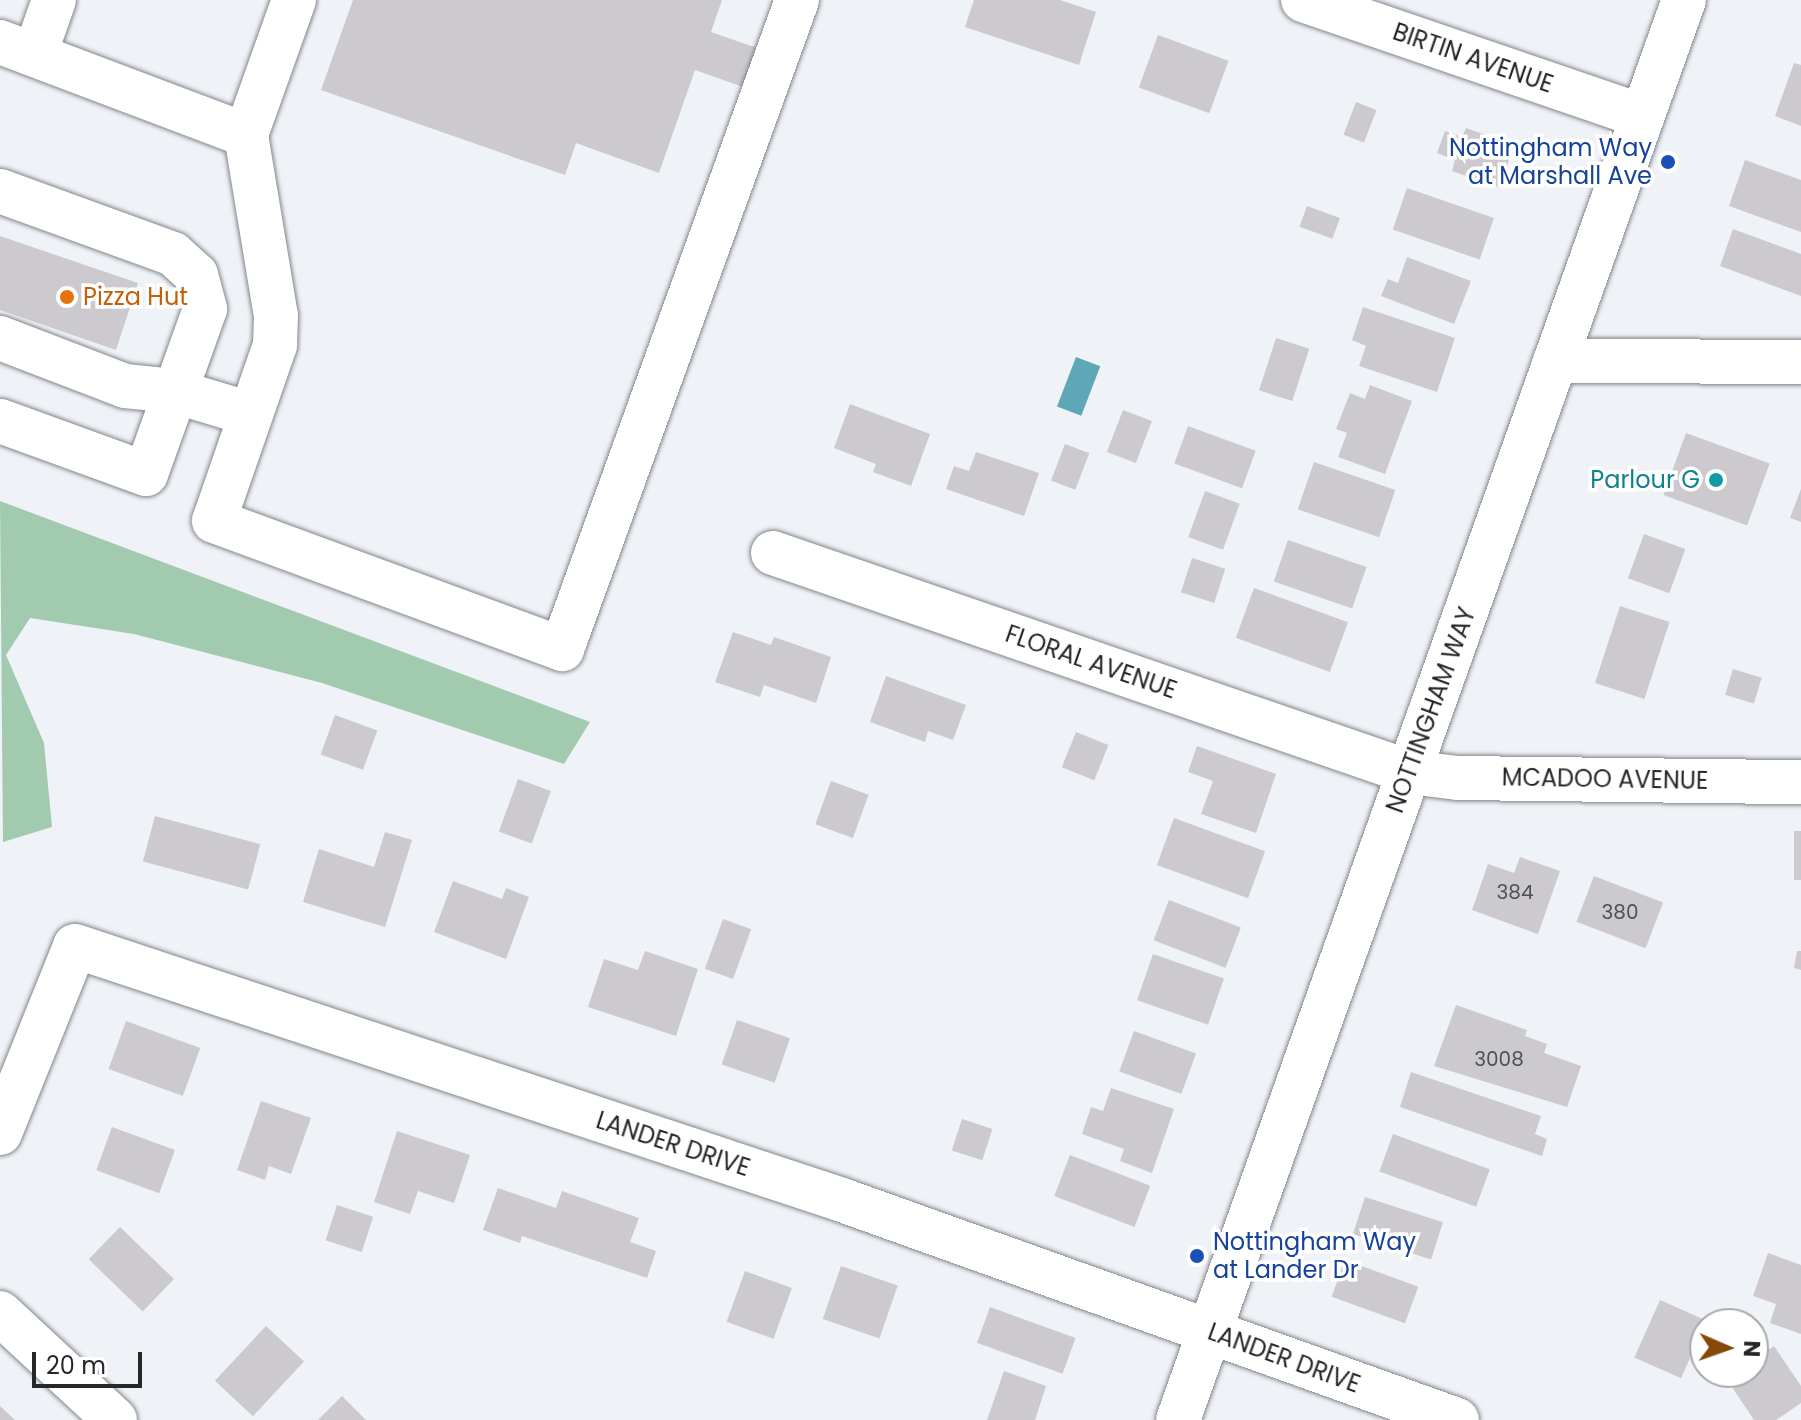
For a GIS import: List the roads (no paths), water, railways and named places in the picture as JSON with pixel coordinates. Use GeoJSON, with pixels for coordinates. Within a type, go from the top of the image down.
{"type":"FeatureCollection","features":[{"type":"Feature","properties":{"kind":"street"},"geometry":{"type":"LineString","coordinates":[[54,0],[17,48],[246,135]]}},
{"type":"Feature","properties":{"kind":"street"},"geometry":{"type":"LineString","coordinates":[[294,0],[246,135],[276,316],[275,345],[214,521],[562,649],[797,0]]}},
{"type":"Feature","properties":{"kind":"street","name":"BIRTIN AVENUE"},"geometry":{"type":"LineString","coordinates":[[1303,0],[1642,116]]}},
{"type":"Feature","properties":{"kind":"street","name":"NOTTINGHAM WAY"},"geometry":{"type":"LineString","coordinates":[[1178,1420],[1684,0]]}},
{"type":"Feature","properties":{"kind":"street"},"geometry":{"type":"LineString","coordinates":[[0,191],[173,254],[196,275],[205,309],[146,474],[0,421]]}},
{"type":"Feature","properties":{"kind":"street"},"geometry":{"type":"LineString","coordinates":[[0,338],[125,386],[174,391],[250,414]]}},
{"type":"Feature","properties":{"kind":"street"},"geometry":{"type":"LineString","coordinates":[[1555,361],[1801,362]]}},
{"type":"Feature","properties":{"kind":"street","name":"FLORAL AVENUE"},"geometry":{"type":"LineString","coordinates":[[773,553],[1409,772]]}},
{"type":"Feature","properties":{"kind":"street","name":"MCADOO AVENUE"},"geometry":{"type":"LineString","coordinates":[[1409,772],[1458,778],[1801,782]]}},
{"type":"Feature","properties":{"kind":"street","name":"LANDER DRIVE"},"geometry":{"type":"LineString","coordinates":[[0,1133],[75,946],[842,1200],[1457,1420]]}},
{"type":"Feature","properties":{"kind":"street"},"geometry":{"type":"LineString","coordinates":[[0,1313],[115,1420]]}},
{"type":"Feature","properties":{"kind":"water"},"geometry":{"type":"Polygon","coordinates":[[[1076,357],[1100,366],[1081,416],[1057,406],[1076,357]]]}},
{"type":"Feature","properties":{"kind":"place","name":"Nottingham Way at Marshall Ave"},"geometry":{"type":"Point","coordinates":[1668,162]}},
{"type":"Feature","properties":{"kind":"place","name":"Pizza Hut"},"geometry":{"type":"Point","coordinates":[67,297]}},
{"type":"Feature","properties":{"kind":"place","name":"Parlour G"},"geometry":{"type":"Point","coordinates":[1716,480]}},
{"type":"Feature","properties":{"kind":"place","name":"Nottingham Way at Lander Dr"},"geometry":{"type":"Point","coordinates":[1197,1256]}}]}
